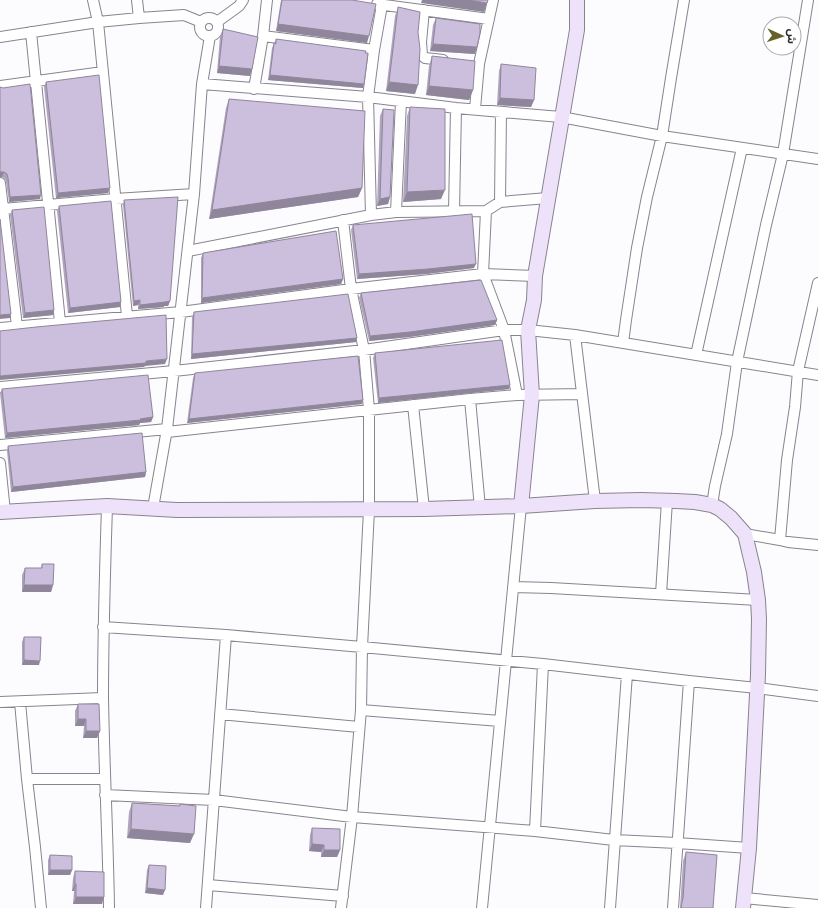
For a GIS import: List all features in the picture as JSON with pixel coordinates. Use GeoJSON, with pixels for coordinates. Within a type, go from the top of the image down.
{"type":"FeatureCollection","features":[{"type":"Feature","properties":{"kind":"street"},"geometry":{"type":"LineString","coordinates":[[93,0],[98,22],[127,316]]}},
{"type":"Feature","properties":{"kind":"street"},"geometry":{"type":"LineString","coordinates":[[137,0],[139,18]]}},
{"type":"Feature","properties":{"kind":"street"},"geometry":{"type":"LineString","coordinates":[[216,22],[239,6],[243,0]]}},
{"type":"Feature","properties":{"kind":"street"},"geometry":{"type":"LineString","coordinates":[[254,88],[263,36],[267,0]]}},
{"type":"Feature","properties":{"kind":"street"},"geometry":{"type":"LineString","coordinates":[[475,109],[475,63],[489,19],[493,0]]}},
{"type":"Feature","properties":{"kind":"street"},"geometry":{"type":"LineString","coordinates":[[482,908],[532,395],[528,330],[534,300],[536,276],[548,198],[577,30],[578,0]]}},
{"type":"Feature","properties":{"kind":"street"},"geometry":{"type":"LineString","coordinates":[[623,343],[636,248],[662,136],[684,0]]}},
{"type":"Feature","properties":{"kind":"street"},"geometry":{"type":"LineString","coordinates":[[712,505],[727,434],[737,362],[766,225],[783,154],[808,0]]}},
{"type":"Feature","properties":{"kind":"street"},"geometry":{"type":"LineString","coordinates":[[367,3],[382,5],[408,4],[424,10],[489,19]]}},
{"type":"Feature","properties":{"kind":"street"},"geometry":{"type":"LineString","coordinates":[[371,215],[368,97],[382,5]]}},
{"type":"Feature","properties":{"kind":"street"},"geometry":{"type":"LineString","coordinates":[[424,10],[421,42],[422,55],[425,58],[449,61]]}},
{"type":"Feature","properties":{"kind":"street"},"geometry":{"type":"LineString","coordinates":[[0,37],[98,22],[139,18],[184,15],[201,22]]}},
{"type":"Feature","properties":{"kind":"street"},"geometry":{"type":"LineString","coordinates":[[153,508],[167,430],[181,312],[194,194],[202,84],[210,36],[217,30],[218,24],[214,19],[205,18],[201,22],[200,28],[202,33],[210,36]]}},
{"type":"Feature","properties":{"kind":"street"},"geometry":{"type":"LineString","coordinates":[[31,32],[60,322]]}},
{"type":"Feature","properties":{"kind":"street"},"geometry":{"type":"LineString","coordinates":[[263,36],[374,50]]}},
{"type":"Feature","properties":{"kind":"street"},"geometry":{"type":"LineString","coordinates":[[0,86],[103,72]]}},
{"type":"Feature","properties":{"kind":"street"},"geometry":{"type":"LineString","coordinates":[[202,84],[368,97],[456,108],[562,117],[662,136],[818,159]]}},
{"type":"Feature","properties":{"kind":"street"},"geometry":{"type":"LineString","coordinates":[[396,212],[401,101]]}},
{"type":"Feature","properties":{"kind":"street"},"geometry":{"type":"LineString","coordinates":[[454,211],[456,108]]}},
{"type":"Feature","properties":{"kind":"street"},"geometry":{"type":"LineString","coordinates":[[500,202],[501,112]]}},
{"type":"Feature","properties":{"kind":"street"},"geometry":{"type":"LineString","coordinates":[[696,355],[742,148]]}},
{"type":"Feature","properties":{"kind":"street"},"geometry":{"type":"LineString","coordinates":[[0,183],[2,215],[17,326]]}},
{"type":"Feature","properties":{"kind":"street"},"geometry":{"type":"LineString","coordinates":[[2,215],[48,204],[194,194]]}},
{"type":"Feature","properties":{"kind":"street"},"geometry":{"type":"LineString","coordinates":[[188,251],[371,215],[396,212],[486,212],[500,202],[548,198]]}},
{"type":"Feature","properties":{"kind":"street"},"geometry":{"type":"LineString","coordinates":[[486,212],[483,274],[504,330],[517,395]]}},
{"type":"Feature","properties":{"kind":"street"},"geometry":{"type":"LineString","coordinates":[[341,908],[352,817],[361,710],[362,647],[370,510],[369,410],[364,350],[351,289],[342,220]]}},
{"type":"Feature","properties":{"kind":"street"},"geometry":{"type":"LineString","coordinates":[[0,328],[181,312],[351,289],[483,274],[536,276]]}},
{"type":"Feature","properties":{"kind":"street"},"geometry":{"type":"LineString","coordinates":[[780,540],[786,467],[795,407],[798,371],[818,283]]}},
{"type":"Feature","properties":{"kind":"street"},"geometry":{"type":"LineString","coordinates":[[0,387],[174,371],[364,350],[504,330],[528,330],[575,335],[818,375]]}},
{"type":"Feature","properties":{"kind":"street"},"geometry":{"type":"LineString","coordinates":[[575,335],[595,501]]}},
{"type":"Feature","properties":{"kind":"street"},"geometry":{"type":"LineString","coordinates":[[0,445],[167,430],[470,399],[517,395],[582,394]]}},
{"type":"Feature","properties":{"kind":"street"},"geometry":{"type":"LineString","coordinates":[[470,399],[480,508]]}},
{"type":"Feature","properties":{"kind":"street"},"geometry":{"type":"LineString","coordinates":[[412,405],[424,510]]}},
{"type":"Feature","properties":{"kind":"street"},"geometry":{"type":"LineString","coordinates":[[0,463],[3,512],[107,506],[178,510],[424,510],[641,500],[695,502],[712,505],[720,509],[731,518],[745,534],[754,572],[758,600],[759,619],[757,688],[749,848],[743,903],[818,905]]}},
{"type":"Feature","properties":{"kind":"street"},"geometry":{"type":"LineString","coordinates":[[661,594],[667,501]]}},
{"type":"Feature","properties":{"kind":"street"},"geometry":{"type":"LineString","coordinates":[[107,506],[103,698],[109,908]]}},
{"type":"Feature","properties":{"kind":"street"},"geometry":{"type":"LineString","coordinates":[[745,534],[788,542],[818,545]]}},
{"type":"Feature","properties":{"kind":"street"},"geometry":{"type":"LineString","coordinates":[[513,587],[758,600]]}},
{"type":"Feature","properties":{"kind":"street"},"geometry":{"type":"LineString","coordinates":[[104,627],[226,635],[543,664],[818,696]]}},
{"type":"Feature","properties":{"kind":"street"},"geometry":{"type":"LineString","coordinates":[[206,908],[226,635]]}},
{"type":"Feature","properties":{"kind":"street"},"geometry":{"type":"LineString","coordinates":[[534,831],[543,664]]}},
{"type":"Feature","properties":{"kind":"street"},"geometry":{"type":"LineString","coordinates":[[610,908],[627,674]]}},
{"type":"Feature","properties":{"kind":"street"},"geometry":{"type":"LineString","coordinates":[[673,908],[689,681]]}},
{"type":"Feature","properties":{"kind":"street"},"geometry":{"type":"LineString","coordinates":[[0,702],[103,698]]}},
{"type":"Feature","properties":{"kind":"street"},"geometry":{"type":"LineString","coordinates":[[20,702],[41,908]]}},
{"type":"Feature","properties":{"kind":"street"},"geometry":{"type":"LineString","coordinates":[[361,710],[500,721]]}},
{"type":"Feature","properties":{"kind":"street"},"geometry":{"type":"LineString","coordinates":[[220,714],[359,727]]}},
{"type":"Feature","properties":{"kind":"street"},"geometry":{"type":"LineString","coordinates":[[27,779],[105,779]]}},
{"type":"Feature","properties":{"kind":"street"},"geometry":{"type":"LineString","coordinates":[[105,795],[214,800],[352,817],[534,831],[614,840],[749,848]]}},
{"type":"Feature","properties":{"kind":"street"},"geometry":{"type":"LineString","coordinates":[[208,885],[343,896]]}},
{"type":"Feature","properties":{"kind":"building"},"geometry":{"type":"Polygon","coordinates":[[[282,0],[352,0],[376,4],[369,36],[278,24],[282,0]]]}},
{"type":"Feature","properties":{"kind":"building"},"geometry":{"type":"Polygon","coordinates":[[[468,0],[488,0],[487,3],[468,0]]]}},
{"type":"Feature","properties":{"kind":"building"},"geometry":{"type":"Polygon","coordinates":[[[398,7],[420,12],[418,32],[420,49],[418,85],[389,82],[398,7]]]}},
{"type":"Feature","properties":{"kind":"building"},"geometry":{"type":"Polygon","coordinates":[[[436,18],[480,24],[477,47],[433,44],[436,18]]]}},
{"type":"Feature","properties":{"kind":"building"},"geometry":{"type":"Polygon","coordinates":[[[223,29],[258,37],[252,69],[219,66],[223,29]]]}},
{"type":"Feature","properties":{"kind":"building"},"geometry":{"type":"Polygon","coordinates":[[[276,39],[366,51],[365,53],[368,53],[364,84],[270,75],[274,43],[276,44],[276,39]]]}},
{"type":"Feature","properties":{"kind":"building"},"geometry":{"type":"Polygon","coordinates":[[[432,56],[475,61],[473,90],[429,86],[432,56]]]}},
{"type":"Feature","properties":{"kind":"building"},"geometry":{"type":"Polygon","coordinates":[[[501,64],[536,68],[534,100],[500,98],[501,64]]]}},
{"type":"Feature","properties":{"kind":"building"},"geometry":{"type":"Polygon","coordinates":[[[99,75],[110,188],[58,193],[46,82],[99,75]]]}},
{"type":"Feature","properties":{"kind":"building"},"geometry":{"type":"Polygon","coordinates":[[[30,84],[41,195],[10,197],[7,174],[0,172],[0,87],[3,88],[30,84]]]}},
{"type":"Feature","properties":{"kind":"building"},"geometry":{"type":"Polygon","coordinates":[[[229,99],[365,111],[362,188],[212,210],[229,99]]]}},
{"type":"Feature","properties":{"kind":"building"},"geometry":{"type":"Polygon","coordinates":[[[410,107],[445,109],[445,190],[407,192],[410,107]]]}},
{"type":"Feature","properties":{"kind":"building"},"geometry":{"type":"Polygon","coordinates":[[[383,109],[394,110],[390,197],[380,199],[383,109]]]}},
{"type":"Feature","properties":{"kind":"building"},"geometry":{"type":"Polygon","coordinates":[[[178,197],[170,301],[140,305],[140,300],[134,301],[124,200],[178,197]]]}},
{"type":"Feature","properties":{"kind":"building"},"geometry":{"type":"Polygon","coordinates":[[[111,201],[121,302],[70,308],[59,206],[111,201]]]}},
{"type":"Feature","properties":{"kind":"building"},"geometry":{"type":"Polygon","coordinates":[[[44,207],[54,310],[25,313],[12,210],[44,207]]]}},
{"type":"Feature","properties":{"kind":"building"},"geometry":{"type":"Polygon","coordinates":[[[472,214],[476,264],[359,274],[353,225],[472,214]]]}},
{"type":"Feature","properties":{"kind":"building"},"geometry":{"type":"Polygon","coordinates":[[[0,219],[11,314],[0,315],[0,219]]]}},
{"type":"Feature","properties":{"kind":"building"},"geometry":{"type":"Polygon","coordinates":[[[336,231],[343,279],[202,298],[203,253],[336,231]]]}},
{"type":"Feature","properties":{"kind":"building"},"geometry":{"type":"Polygon","coordinates":[[[481,280],[497,320],[370,336],[361,293],[481,280]]]}},
{"type":"Feature","properties":{"kind":"building"},"geometry":{"type":"Polygon","coordinates":[[[348,294],[357,338],[192,354],[194,312],[348,294]]]}},
{"type":"Feature","properties":{"kind":"building"},"geometry":{"type":"Polygon","coordinates":[[[166,315],[167,359],[146,361],[146,363],[0,376],[0,331],[166,315]]]}},
{"type":"Feature","properties":{"kind":"building"},"geometry":{"type":"Polygon","coordinates":[[[502,340],[510,385],[379,398],[375,353],[502,340]]]}},
{"type":"Feature","properties":{"kind":"building"},"geometry":{"type":"Polygon","coordinates":[[[358,356],[363,400],[189,419],[195,373],[358,356]]]}},
{"type":"Feature","properties":{"kind":"building"},"geometry":{"type":"Polygon","coordinates":[[[148,375],[153,417],[140,419],[141,420],[7,433],[2,389],[148,375]]]}},
{"type":"Feature","properties":{"kind":"building"},"geometry":{"type":"Polygon","coordinates":[[[142,433],[146,472],[13,487],[8,446],[142,433]]]}},
{"type":"Feature","properties":{"kind":"building"},"geometry":{"type":"Polygon","coordinates":[[[42,564],[54,564],[53,585],[24,585],[25,568],[42,568],[42,564]]]}},
{"type":"Feature","properties":{"kind":"building"},"geometry":{"type":"Polygon","coordinates":[[[24,637],[41,637],[40,661],[24,660],[24,637]]]}},
{"type":"Feature","properties":{"kind":"building"},"geometry":{"type":"Polygon","coordinates":[[[78,704],[99,704],[100,731],[86,731],[86,719],[78,719],[78,704]]]}},
{"type":"Feature","properties":{"kind":"building"},"geometry":{"type":"Polygon","coordinates":[[[132,803],[180,806],[180,804],[196,806],[194,834],[131,829],[132,803]]]}},
{"type":"Feature","properties":{"kind":"building"},"geometry":{"type":"Polygon","coordinates":[[[312,828],[340,829],[340,850],[324,850],[324,845],[312,844],[312,828]]]}},
{"type":"Feature","properties":{"kind":"building"},"geometry":{"type":"Polygon","coordinates":[[[686,852],[717,855],[713,908],[681,908],[686,852]]]}},
{"type":"Feature","properties":{"kind":"building"},"geometry":{"type":"Polygon","coordinates":[[[50,855],[72,856],[72,870],[50,870],[50,855]]]}},
{"type":"Feature","properties":{"kind":"building"},"geometry":{"type":"Polygon","coordinates":[[[149,865],[166,866],[165,890],[147,888],[149,865]]]}},
{"type":"Feature","properties":{"kind":"building"},"geometry":{"type":"Polygon","coordinates":[[[75,871],[104,872],[104,897],[76,897],[75,871]]]}}]}
